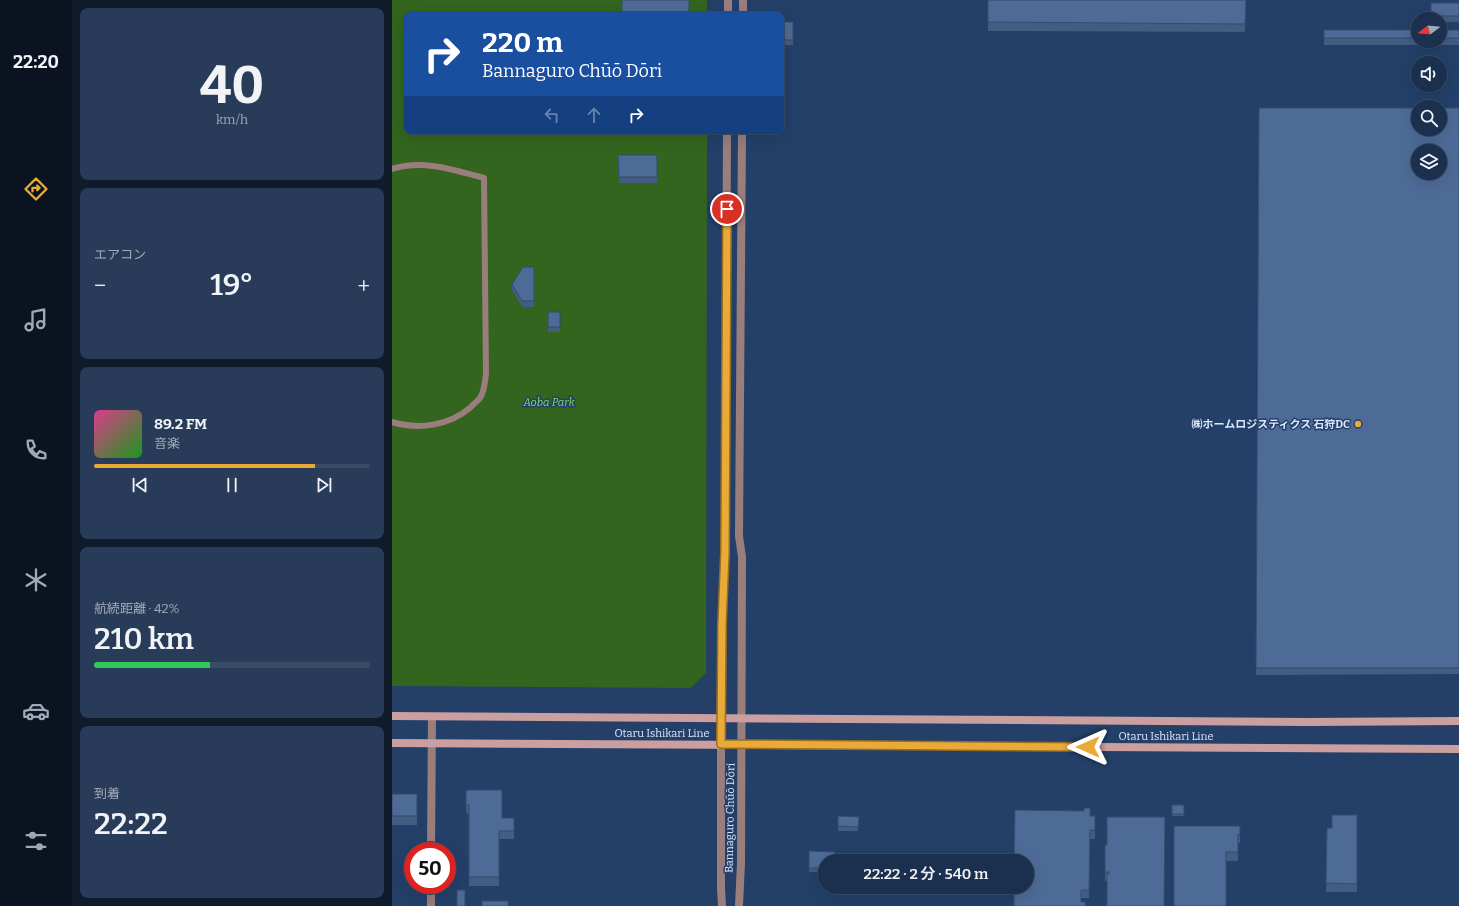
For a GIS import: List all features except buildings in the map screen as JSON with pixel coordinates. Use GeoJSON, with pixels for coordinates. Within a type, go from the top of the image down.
{"type":"FeatureCollection","features":[{"type":"Feature","properties":{"kind":"main road","name":"Otaru Ishikari Line"},"geometry":{"type":"LineString","coordinates":[[392,716],[1300,722],[1459,721]]}},
{"type":"Feature","properties":{"kind":"main road","name":"Otaru Ishikari Line"},"geometry":{"type":"LineString","coordinates":[[392,743],[1459,749]]}},
{"type":"Feature","properties":{"kind":"street"},"geometry":{"type":"LineString","coordinates":[[728,0],[728,12]]}},
{"type":"Feature","properties":{"kind":"street"},"geometry":{"type":"LineString","coordinates":[[743,0],[743,12]]}},
{"type":"Feature","properties":{"kind":"street","name":"Bannaguro Chūō Dōri"},"geometry":{"type":"LineString","coordinates":[[722,906],[721,718],[725,544],[727,134]]}},
{"type":"Feature","properties":{"kind":"street","name":"Bannaguro Chūō Dōri"},"geometry":{"type":"LineString","coordinates":[[739,906],[741,863],[742,718],[742,557],[739,536],[742,134]]}},
{"type":"Feature","properties":{"kind":"street"},"geometry":{"type":"LineString","coordinates":[[431,842],[432,716]]}},
{"type":"Feature","properties":{"kind":"street"},"geometry":{"type":"LineString","coordinates":[[431,894],[431,906]]}},
{"type":"Feature","properties":{"kind":"lane"},"geometry":{"type":"LineString","coordinates":[[392,168],[422,164],[450,169],[484,178],[486,374],[480,398],[457,417],[432,425],[405,426],[392,422]]}},
{"type":"Feature","properties":{"kind":"green space","name":"Aoba Park"},"geometry":{"type":"Polygon","coordinates":[[[392,0],[707,0],[707,12],[404,12],[404,134],[707,134],[706,673],[691,688],[392,686],[392,0]]]}},
{"type":"Feature","properties":{"kind":"place","name":"㈱ホームロジスティクス 石狩DC"},"geometry":{"type":"Point","coordinates":[1358,424]}},
{"type":"Feature","properties":{"kind":"route"},"geometry":{"type":"LineString","coordinates":[[727,209],[725,552],[722,624],[721,744],[1088,747]]}}]}
